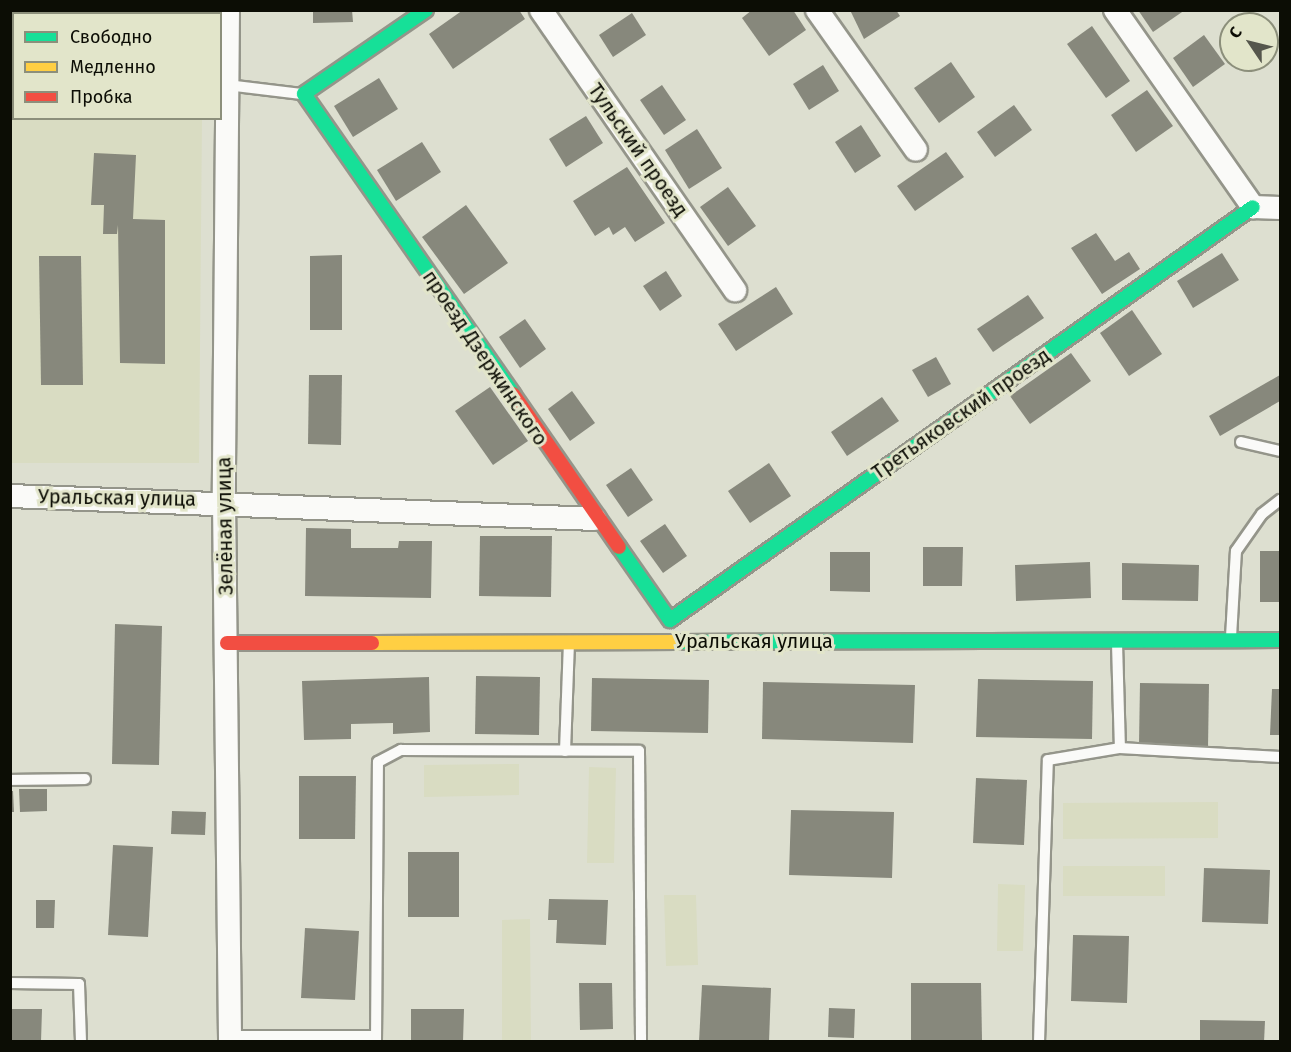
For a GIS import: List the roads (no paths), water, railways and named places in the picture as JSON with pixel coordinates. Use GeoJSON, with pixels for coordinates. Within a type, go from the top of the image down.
{"type":"FeatureCollection","features":[{"type":"Feature","properties":{"kind":"street","name":"Зелёная улица"},"geometry":{"type":"LineString","coordinates":[[228,10],[224,85],[224,501],[230,1039]]}},
{"type":"Feature","properties":{"kind":"street"},"geometry":{"type":"LineString","coordinates":[[304,94],[426,10]]}},
{"type":"Feature","properties":{"kind":"street","name":"Тульский проезд"},"geometry":{"type":"LineString","coordinates":[[541,10],[735,290]]}},
{"type":"Feature","properties":{"kind":"street"},"geometry":{"type":"LineString","coordinates":[[817,10],[916,150]]}},
{"type":"Feature","properties":{"kind":"street"},"geometry":{"type":"LineString","coordinates":[[1115,10],[1253,207],[1281,208]]}},
{"type":"Feature","properties":{"kind":"street","name":"проезд Дзержинского"},"geometry":{"type":"LineString","coordinates":[[304,94],[595,519],[670,620]]}},
{"type":"Feature","properties":{"kind":"street","name":"Третьяковский проезд"},"geometry":{"type":"LineString","coordinates":[[670,620],[1253,207]]}},
{"type":"Feature","properties":{"kind":"street","name":"Уральская улица"},"geometry":{"type":"LineString","coordinates":[[10,496],[224,501],[595,519]]}},
{"type":"Feature","properties":{"kind":"street","name":"Уральская улица"},"geometry":{"type":"LineString","coordinates":[[227,642],[1281,640]]}},
{"type":"Feature","properties":{"kind":"lane"},"geometry":{"type":"LineString","coordinates":[[224,85],[304,94]]}},
{"type":"Feature","properties":{"kind":"lane"},"geometry":{"type":"LineString","coordinates":[[1241,442],[1281,452]]}},
{"type":"Feature","properties":{"kind":"lane"},"geometry":{"type":"LineString","coordinates":[[1231,640],[1236,551],[1262,514],[1281,500]]}},
{"type":"Feature","properties":{"kind":"lane"},"geometry":{"type":"LineString","coordinates":[[669,642],[670,620]]}},
{"type":"Feature","properties":{"kind":"lane"},"geometry":{"type":"LineString","coordinates":[[1117,641],[1120,748]]}},
{"type":"Feature","properties":{"kind":"lane"},"geometry":{"type":"LineString","coordinates":[[565,751],[570,642]]}},
{"type":"Feature","properties":{"kind":"lane"},"geometry":{"type":"LineString","coordinates":[[1038,1041],[1048,760],[1120,748],[1281,758]]}},
{"type":"Feature","properties":{"kind":"lane"},"geometry":{"type":"LineString","coordinates":[[230,1039],[376,1039],[378,762],[400,750],[639,751],[641,1041]]}},
{"type":"Feature","properties":{"kind":"lane"},"geometry":{"type":"LineString","coordinates":[[10,780],[85,779]]}},
{"type":"Feature","properties":{"kind":"lane"},"geometry":{"type":"LineString","coordinates":[[10,983],[80,984],[81,1041]]}}]}
